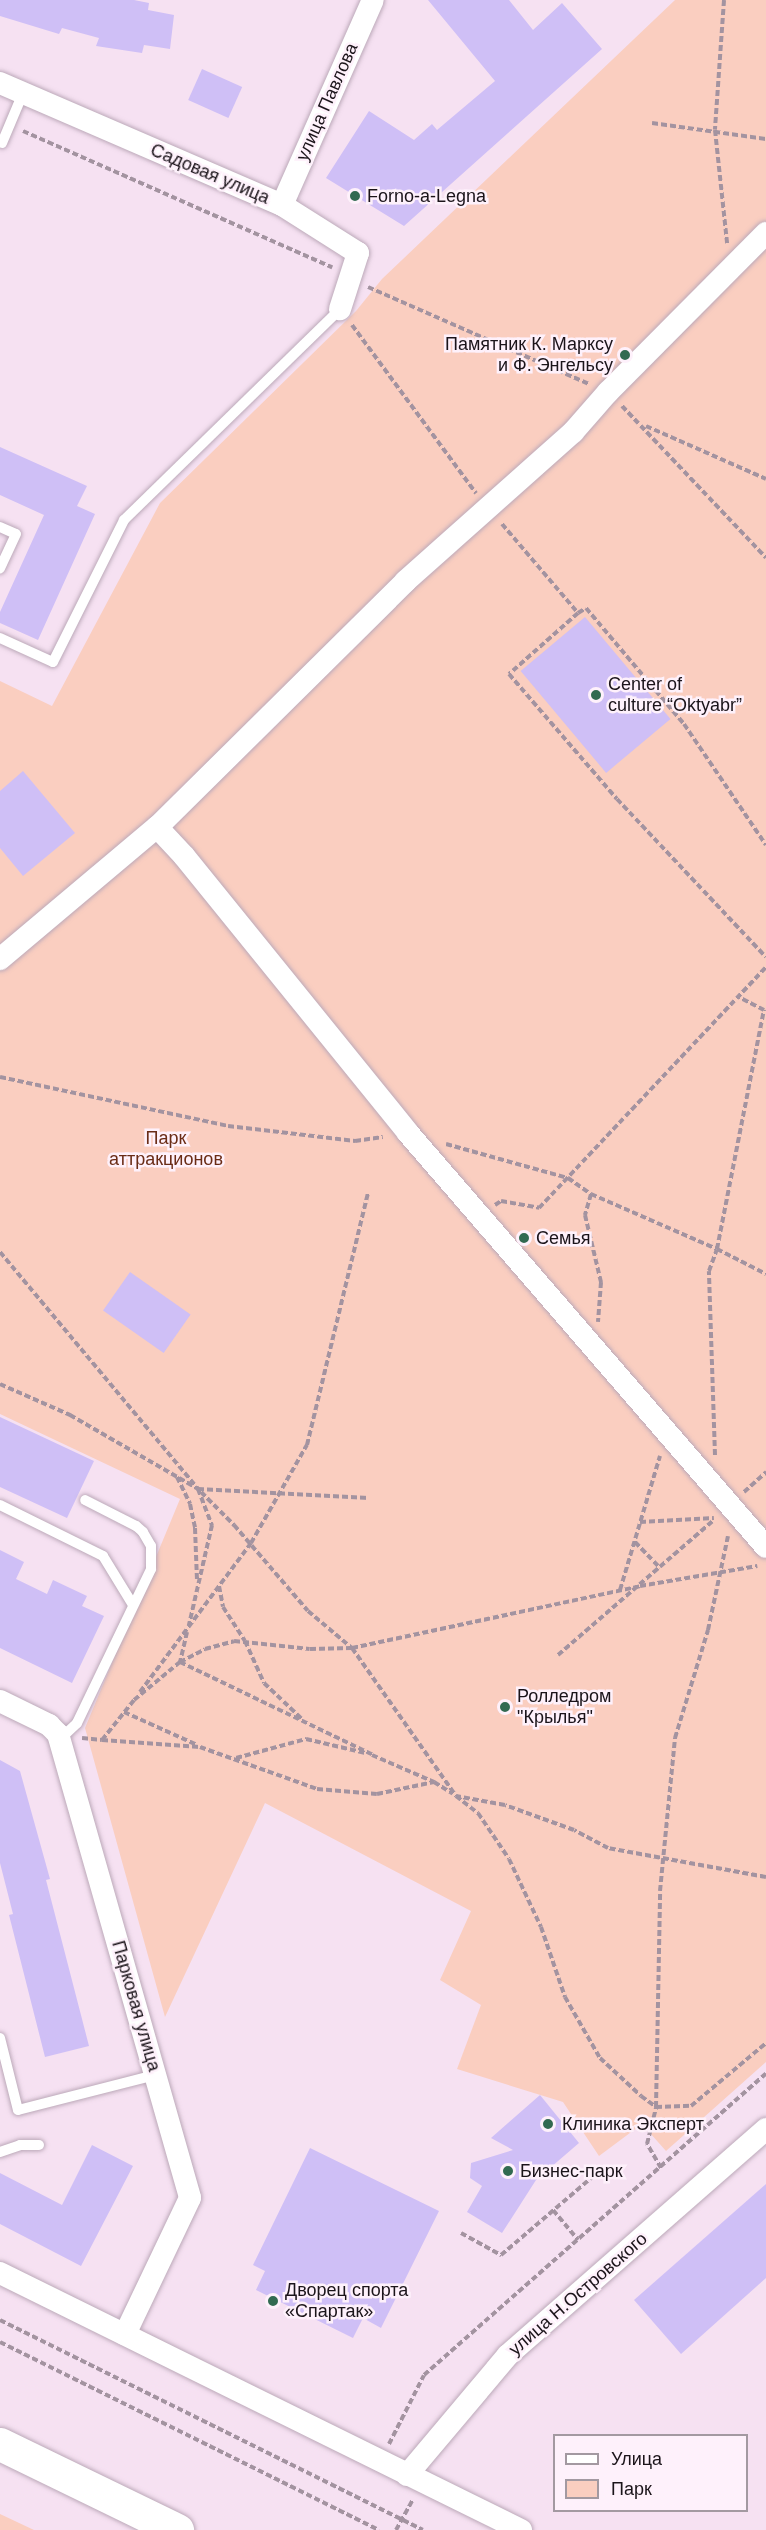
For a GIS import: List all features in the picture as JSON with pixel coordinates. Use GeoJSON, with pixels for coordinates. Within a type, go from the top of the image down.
{"type":"FeatureCollection","features":[{"type":"Feature","properties":{"kind":"main road"},"geometry":{"type":"LineString","coordinates":[[0,2444],[177,2530]]}},
{"type":"Feature","properties":{"kind":"street","name":"улица Павлова"},"geometry":{"type":"LineString","coordinates":[[282,205],[373,0]]}},
{"type":"Feature","properties":{"kind":"street","name":"Садовая улица"},"geometry":{"type":"LineString","coordinates":[[0,83],[282,205],[358,254],[344,274],[340,309]]}},
{"type":"Feature","properties":{"kind":"street"},"geometry":{"type":"LineString","coordinates":[[0,959],[157,827],[406,581],[489,510],[573,432],[608,392],[766,233]]}},
{"type":"Feature","properties":{"kind":"street"},"geometry":{"type":"LineString","coordinates":[[157,827],[184,856],[408,1133],[666,1433],[724,1507],[766,1547]]}},
{"type":"Feature","properties":{"kind":"street"},"geometry":{"type":"LineString","coordinates":[[0,1701],[49,1725],[60,1739]]}},
{"type":"Feature","properties":{"kind":"street","name":"Парковая улица"},"geometry":{"type":"LineString","coordinates":[[60,1739],[190,2199],[125,2334]]}},
{"type":"Feature","properties":{"kind":"street","name":"улица Н.Островского"},"geometry":{"type":"LineString","coordinates":[[415,2479],[508,2355],[766,2129]]}},
{"type":"Feature","properties":{"kind":"street"},"geometry":{"type":"LineString","coordinates":[[0,2273],[521,2530]]}},
{"type":"Feature","properties":{"kind":"lane"},"geometry":{"type":"LineString","coordinates":[[2,143],[23,93]]}},
{"type":"Feature","properties":{"kind":"lane"},"geometry":{"type":"LineString","coordinates":[[0,638],[53,662],[124,520],[340,309]]}},
{"type":"Feature","properties":{"kind":"lane"},"geometry":{"type":"LineString","coordinates":[[0,527],[15,534],[0,568]]}},
{"type":"Feature","properties":{"kind":"lane"},"geometry":{"type":"LineString","coordinates":[[60,1739],[76,1722],[151,1569],[151,1546],[136,1526],[85,1500]]}},
{"type":"Feature","properties":{"kind":"lane"},"geometry":{"type":"LineString","coordinates":[[0,1505],[103,1556],[133,1605]]}},
{"type":"Feature","properties":{"kind":"lane"},"geometry":{"type":"LineString","coordinates":[[0,2038],[18,2110],[155,2075]]}},
{"type":"Feature","properties":{"kind":"lane"},"geometry":{"type":"LineString","coordinates":[[0,2152],[20,2145],[39,2145]]}},
{"type":"Feature","properties":{"kind":"path"},"geometry":{"type":"LineString","coordinates":[[723,0],[715,130],[731,267]]}},
{"type":"Feature","properties":{"kind":"path"},"geometry":{"type":"LineString","coordinates":[[652,123],[715,130],[766,139]]}},
{"type":"Feature","properties":{"kind":"path"},"geometry":{"type":"LineString","coordinates":[[9,125],[608,392]]}},
{"type":"Feature","properties":{"kind":"path"},"geometry":{"type":"LineString","coordinates":[[340,309],[489,510],[578,613]]}},
{"type":"Feature","properties":{"kind":"path"},"geometry":{"type":"LineString","coordinates":[[766,479],[642,424],[766,558]]}},
{"type":"Feature","properties":{"kind":"path"},"geometry":{"type":"LineString","coordinates":[[766,845],[684,724],[586,608],[509,674],[617,799],[766,957]]}},
{"type":"Feature","properties":{"kind":"path"},"geometry":{"type":"LineString","coordinates":[[480,1215],[501,1201],[539,1208],[766,968]]}},
{"type":"Feature","properties":{"kind":"path"},"geometry":{"type":"LineString","coordinates":[[661,2168],[647,2144],[656,2107],[663,1860],[675,1738],[708,1629],[720,1572],[724,1507],[709,1349],[709,1271],[717,1249],[764,1010],[738,997]]}},
{"type":"Feature","properties":{"kind":"path"},"geometry":{"type":"LineString","coordinates":[[0,1077],[228,1126],[355,1141],[408,1133],[568,1178],[591,1194],[717,1249],[766,1274]]}},
{"type":"Feature","properties":{"kind":"path"},"geometry":{"type":"LineString","coordinates":[[102,1740],[251,1543],[307,1445],[368,1193]]}},
{"type":"Feature","properties":{"kind":"path"},"geometry":{"type":"LineString","coordinates":[[591,1194],[585,1215],[601,1282],[597,1353]]}},
{"type":"Feature","properties":{"kind":"path"},"geometry":{"type":"LineString","coordinates":[[0,1252],[198,1489],[251,1543],[308,1611],[352,1648],[456,1796],[505,1805],[574,1830],[608,1848],[663,1860],[766,1877]]}},
{"type":"Feature","properties":{"kind":"path"},"geometry":{"type":"LineString","coordinates":[[0,1384],[70,1415],[198,1489],[369,1498]]}},
{"type":"Feature","properties":{"kind":"path"},"geometry":{"type":"LineString","coordinates":[[620,1591],[666,1433]]}},
{"type":"Feature","properties":{"kind":"path"},"geometry":{"type":"LineString","coordinates":[[177,1477],[190,1504],[195,1528],[198,1587]]}},
{"type":"Feature","properties":{"kind":"path"},"geometry":{"type":"LineString","coordinates":[[180,1662],[212,1525],[198,1489]]}},
{"type":"Feature","properties":{"kind":"path"},"geometry":{"type":"LineString","coordinates":[[640,1522],[724,1507]]}},
{"type":"Feature","properties":{"kind":"path"},"geometry":{"type":"LineString","coordinates":[[558,1655],[660,1569],[724,1507]]}},
{"type":"Feature","properties":{"kind":"path"},"geometry":{"type":"LineString","coordinates":[[634,1542],[660,1569]]}},
{"type":"Feature","properties":{"kind":"path"},"geometry":{"type":"LineString","coordinates":[[134,1700],[180,1662],[205,1649],[245,1641],[310,1649],[352,1648],[640,1586],[766,1565]]}},
{"type":"Feature","properties":{"kind":"path"},"geometry":{"type":"LineString","coordinates":[[219,1586],[222,1607],[245,1641],[264,1683],[306,1723]]}},
{"type":"Feature","properties":{"kind":"path"},"geometry":{"type":"LineString","coordinates":[[180,1662],[434,1782],[478,1813],[509,1859],[541,1927],[565,1998],[600,2058],[641,2097],[656,2107],[691,2106],[766,2043]]}},
{"type":"Feature","properties":{"kind":"path"},"geometry":{"type":"LineString","coordinates":[[124,1712],[200,1747],[236,1758],[317,1789],[377,1794],[434,1782]]}},
{"type":"Feature","properties":{"kind":"path"},"geometry":{"type":"LineString","coordinates":[[76,1722],[79,1738],[200,1747]]}},
{"type":"Feature","properties":{"kind":"path"},"geometry":{"type":"LineString","coordinates":[[236,1758],[306,1739],[373,1755]]}},
{"type":"Feature","properties":{"kind":"path"},"geometry":{"type":"LineString","coordinates":[[380,2461],[424,2375],[766,2073]]}},
{"type":"Feature","properties":{"kind":"path"},"geometry":{"type":"LineString","coordinates":[[461,2233],[501,2255],[596,2174]]}},
{"type":"Feature","properties":{"kind":"path"},"geometry":{"type":"LineString","coordinates":[[553,2210],[578,2240]]}},
{"type":"Feature","properties":{"kind":"path"},"geometry":{"type":"LineString","coordinates":[[0,2320],[423,2530]]}},
{"type":"Feature","properties":{"kind":"path"},"geometry":{"type":"LineString","coordinates":[[0,2342],[379,2530]]}},
{"type":"Feature","properties":{"kind":"path"},"geometry":{"type":"LineString","coordinates":[[396,2530],[415,2479]]}},
{"type":"Feature","properties":{"kind":"green space","name":"Парк аттракционов"},"geometry":{"type":"Polygon","coordinates":[[[675,0],[766,0],[766,2062],[666,2151],[642,2124],[599,2156],[563,2102],[457,2069],[481,2005],[440,1980],[471,1911],[265,1803],[165,2017],[85,1728],[180,1499],[0,1414],[0,681],[52,706],[160,503],[356,311],[382,279],[675,0]]]}},
{"type":"Feature","properties":{"kind":"green space"},"geometry":{"type":"Polygon","coordinates":[[[0,2514],[34,2530],[0,2530],[0,2514]]]}},
{"type":"Feature","properties":{"kind":"building"},"geometry":{"type":"Polygon","coordinates":[[[0,0],[134,0],[149,3],[148,10],[174,15],[170,49],[144,45],[142,53],[96,46],[99,38],[62,28],[59,34],[0,16],[0,0]]]}},
{"type":"Feature","properties":{"kind":"building"},"geometry":{"type":"Polygon","coordinates":[[[428,0],[509,0],[533,30],[562,3],[602,49],[404,226],[326,178],[369,111],[414,140],[432,124],[437,130],[495,81],[428,0]]]}},
{"type":"Feature","properties":{"kind":"building"},"geometry":{"type":"Polygon","coordinates":[[[202,69],[242,87],[228,118],[188,100],[202,69]]]}},
{"type":"Feature","properties":{"kind":"building"},"geometry":{"type":"Polygon","coordinates":[[[0,447],[87,486],[77,506],[95,514],[38,640],[0,623],[0,612],[44,515],[0,495],[0,447]]]}},
{"type":"Feature","properties":{"kind":"building","name":"Center of culture “Oktyabr”"},"geometry":{"type":"Polygon","coordinates":[[[585,617],[670,719],[606,773],[521,671],[585,617]]]}},
{"type":"Feature","properties":{"kind":"building"},"geometry":{"type":"Polygon","coordinates":[[[23,771],[75,833],[23,876],[0,848],[0,791],[23,771]]]}},
{"type":"Feature","properties":{"kind":"building"},"geometry":{"type":"Polygon","coordinates":[[[130,1272],[191,1314],[164,1353],[103,1311],[130,1272]]]}},
{"type":"Feature","properties":{"kind":"building"},"geometry":{"type":"Polygon","coordinates":[[[0,1417],[94,1461],[67,1518],[0,1487],[0,1417]]]}},
{"type":"Feature","properties":{"kind":"building"},"geometry":{"type":"Polygon","coordinates":[[[0,1550],[24,1562],[16,1579],[47,1594],[53,1580],[87,1596],[82,1606],[104,1616],[72,1683],[0,1648],[0,1550]]]}},
{"type":"Feature","properties":{"kind":"building"},"geometry":{"type":"Polygon","coordinates":[[[0,1760],[20,1771],[50,1879],[46,1880],[89,2046],[45,2057],[9,1915],[13,1914],[0,1863],[0,1760]]]}},
{"type":"Feature","properties":{"kind":"building","name":"Бизнес-парк"},"geometry":{"type":"Polygon","coordinates":[[[540,2095],[579,2143],[536,2180],[502,2233],[467,2212],[482,2186],[470,2178],[471,2163],[513,2150],[491,2138],[540,2095]]]}},
{"type":"Feature","properties":{"kind":"building"},"geometry":{"type":"Polygon","coordinates":[[[92,2145],[133,2166],[81,2266],[0,2224],[0,2173],[62,2205],[92,2145]]]}},
{"type":"Feature","properties":{"kind":"building"},"geometry":{"type":"Polygon","coordinates":[[[310,2148],[439,2211],[381,2328],[363,2318],[353,2338],[256,2290],[265,2271],[253,2265],[310,2148]]]}},
{"type":"Feature","properties":{"kind":"building"},"geometry":{"type":"Polygon","coordinates":[[[766,2184],[766,2278],[681,2354],[634,2300],[766,2184]]]}},
{"type":"Feature","properties":{"kind":"place","name":"Forno-a-Legna"},"geometry":{"type":"Point","coordinates":[355,196]}},
{"type":"Feature","properties":{"kind":"place","name":"Памятник К. Марксу и Ф. Энгельсу"},"geometry":{"type":"Point","coordinates":[625,355]}},
{"type":"Feature","properties":{"kind":"place","name":"Center of culture “Oktyabr”"},"geometry":{"type":"Point","coordinates":[596,695]}},
{"type":"Feature","properties":{"kind":"place","name":"Семья"},"geometry":{"type":"Point","coordinates":[524,1238]}},
{"type":"Feature","properties":{"kind":"place","name":"Ролледром \"Крылья\""},"geometry":{"type":"Point","coordinates":[505,1707]}},
{"type":"Feature","properties":{"kind":"place","name":"Клиника Эксперт"},"geometry":{"type":"Point","coordinates":[548,2124]}},
{"type":"Feature","properties":{"kind":"place","name":"Бизнес-парк"},"geometry":{"type":"Point","coordinates":[508,2171]}},
{"type":"Feature","properties":{"kind":"place","name":"Дворец спорта «Спартак»"},"geometry":{"type":"Point","coordinates":[273,2301]}}]}
